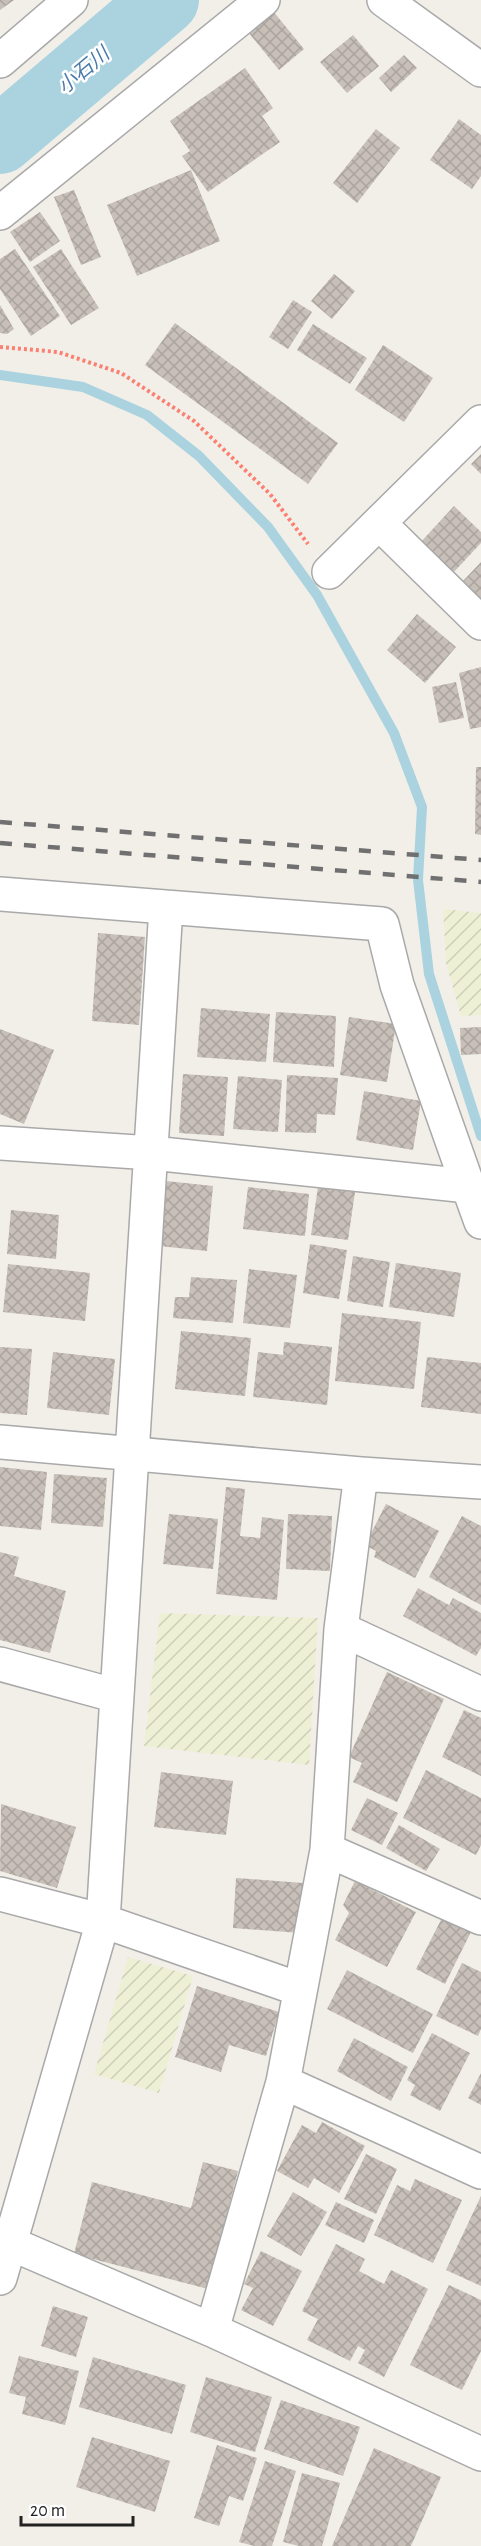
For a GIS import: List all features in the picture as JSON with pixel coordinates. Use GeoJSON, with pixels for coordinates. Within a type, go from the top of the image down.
{"type":"FeatureCollection","features":[{"type":"Feature","properties":{"kind":"street"},"geometry":{"type":"LineString","coordinates":[[0,61],[71,0]]}},
{"type":"Feature","properties":{"kind":"street"},"geometry":{"type":"LineString","coordinates":[[0,213],[263,0]]}},
{"type":"Feature","properties":{"kind":"street"},"geometry":{"type":"LineString","coordinates":[[384,0],[481,70]]}},
{"type":"Feature","properties":{"kind":"street"},"geometry":{"type":"LineString","coordinates":[[329,572],[481,422]]}},
{"type":"Feature","properties":{"kind":"street"},"geometry":{"type":"LineString","coordinates":[[379,523],[481,623]]}},
{"type":"Feature","properties":{"kind":"street"},"geometry":{"type":"LineString","coordinates":[[0,894],[382,924],[397,985],[481,1222]]}},
{"type":"Feature","properties":{"kind":"street"},"geometry":{"type":"LineString","coordinates":[[0,2278],[6,2240],[103,1921],[166,907]]}},
{"type":"Feature","properties":{"kind":"street"},"geometry":{"type":"LineString","coordinates":[[0,1143],[152,1152],[468,1186]]}},
{"type":"Feature","properties":{"kind":"street"},"geometry":{"type":"LineString","coordinates":[[0,1442],[361,1474],[481,1482]]}},
{"type":"Feature","properties":{"kind":"street"},"geometry":{"type":"LineString","coordinates":[[212,2330],[283,2082],[327,1850],[341,1629],[361,1474]]}},
{"type":"Feature","properties":{"kind":"street"},"geometry":{"type":"LineString","coordinates":[[341,1629],[481,1694]]}},
{"type":"Feature","properties":{"kind":"street"},"geometry":{"type":"LineString","coordinates":[[0,1664],[117,1696]]}},
{"type":"Feature","properties":{"kind":"street"},"geometry":{"type":"LineString","coordinates":[[327,1850],[481,1918]]}},
{"type":"Feature","properties":{"kind":"street"},"geometry":{"type":"LineString","coordinates":[[0,1894],[103,1921],[299,1989]]}},
{"type":"Feature","properties":{"kind":"street"},"geometry":{"type":"LineString","coordinates":[[283,2082],[481,2172]]}},
{"type":"Feature","properties":{"kind":"street"},"geometry":{"type":"LineString","coordinates":[[6,2240],[212,2330],[481,2454]]}},
{"type":"Feature","properties":{"kind":"path"},"geometry":{"type":"LineString","coordinates":[[0,347],[58,352],[121,373],[194,421],[270,494],[329,572]]}},
{"type":"Feature","properties":{"kind":"green space"},"geometry":{"type":"Polygon","coordinates":[[[443,909],[481,913],[481,1015],[461,1016],[446,963],[443,909]]]}},
{"type":"Feature","properties":{"kind":"green space"},"geometry":{"type":"Polygon","coordinates":[[[160,1613],[318,1618],[309,1765],[144,1746],[160,1613]]]}},
{"type":"Feature","properties":{"kind":"green space"},"geometry":{"type":"Polygon","coordinates":[[[128,1957],[193,1976],[159,2093],[94,2074],[128,1957]]]}},
{"type":"Feature","properties":{"kind":"building"},"geometry":{"type":"Polygon","coordinates":[[[0,0],[14,0],[0,10],[0,0]]]}},
{"type":"Feature","properties":{"kind":"building"},"geometry":{"type":"Polygon","coordinates":[[[273,11],[304,49],[279,70],[248,32],[273,11]]]}},
{"type":"Feature","properties":{"kind":"building"},"geometry":{"type":"Polygon","coordinates":[[[353,35],[379,66],[347,93],[320,62],[353,35]]]}},
{"type":"Feature","properties":{"kind":"building"},"geometry":{"type":"Polygon","coordinates":[[[404,55],[417,68],[391,92],[379,78],[404,55]]]}},
{"type":"Feature","properties":{"kind":"building"},"geometry":{"type":"Polygon","coordinates":[[[245,68],[273,108],[262,116],[280,142],[208,192],[182,156],[190,151],[170,121],[245,68]]]}},
{"type":"Feature","properties":{"kind":"building"},"geometry":{"type":"Polygon","coordinates":[[[459,119],[481,135],[481,176],[472,189],[430,160],[459,119]]]}},
{"type":"Feature","properties":{"kind":"building"},"geometry":{"type":"Polygon","coordinates":[[[376,129],[400,148],[357,203],[333,183],[376,129]]]}},
{"type":"Feature","properties":{"kind":"building"},"geometry":{"type":"Polygon","coordinates":[[[191,170],[220,241],[137,276],[107,205],[191,170]]]}},
{"type":"Feature","properties":{"kind":"building"},"geometry":{"type":"Polygon","coordinates":[[[74,190],[101,257],[81,265],[54,197],[74,190]]]}},
{"type":"Feature","properties":{"kind":"building"},"geometry":{"type":"Polygon","coordinates":[[[40,212],[60,241],[30,262],[10,232],[40,212]]]}},
{"type":"Feature","properties":{"kind":"building"},"geometry":{"type":"Polygon","coordinates":[[[15,249],[60,316],[31,336],[0,289],[0,259],[15,249]]]}},
{"type":"Feature","properties":{"kind":"building"},"geometry":{"type":"Polygon","coordinates":[[[61,249],[99,308],[71,325],[33,267],[61,249]]]}},
{"type":"Feature","properties":{"kind":"building"},"geometry":{"type":"Polygon","coordinates":[[[334,274],[355,291],[332,319],[311,301],[334,274]]]}},
{"type":"Feature","properties":{"kind":"building"},"geometry":{"type":"Polygon","coordinates":[[[293,300],[312,312],[288,349],[269,337],[293,300]]]}},
{"type":"Feature","properties":{"kind":"building"},"geometry":{"type":"Polygon","coordinates":[[[0,305],[14,329],[7,334],[0,333],[0,305]]]}},
{"type":"Feature","properties":{"kind":"building"},"geometry":{"type":"Polygon","coordinates":[[[175,323],[338,443],[308,484],[145,365],[175,323]]]}},
{"type":"Feature","properties":{"kind":"building"},"geometry":{"type":"Polygon","coordinates":[[[313,324],[367,358],[350,384],[297,350],[313,324]]]}},
{"type":"Feature","properties":{"kind":"building"},"geometry":{"type":"Polygon","coordinates":[[[383,345],[433,378],[404,422],[355,390],[383,345]]]}},
{"type":"Feature","properties":{"kind":"building"},"geometry":{"type":"Polygon","coordinates":[[[481,454],[481,474],[471,464],[481,454]]]}},
{"type":"Feature","properties":{"kind":"building"},"geometry":{"type":"Polygon","coordinates":[[[454,506],[481,532],[481,543],[452,574],[419,544],[454,506]]]}},
{"type":"Feature","properties":{"kind":"building"},"geometry":{"type":"Polygon","coordinates":[[[481,562],[481,599],[462,582],[481,562]]]}},
{"type":"Feature","properties":{"kind":"building"},"geometry":{"type":"Polygon","coordinates":[[[417,614],[456,647],[425,683],[387,650],[417,614]]]}},
{"type":"Feature","properties":{"kind":"building"},"geometry":{"type":"Polygon","coordinates":[[[481,667],[481,727],[470,729],[459,673],[481,667]]]}},
{"type":"Feature","properties":{"kind":"building"},"geometry":{"type":"Polygon","coordinates":[[[456,682],[464,718],[439,723],[432,687],[456,682]]]}},
{"type":"Feature","properties":{"kind":"building"},"geometry":{"type":"Polygon","coordinates":[[[476,767],[481,767],[481,835],[475,834],[476,767]]]}},
{"type":"Feature","properties":{"kind":"building"},"geometry":{"type":"Polygon","coordinates":[[[98,933],[145,937],[139,1025],[92,1021],[98,933]]]}},
{"type":"Feature","properties":{"kind":"building"},"geometry":{"type":"Polygon","coordinates":[[[201,1008],[270,1014],[266,1062],[197,1057],[201,1008]]]}},
{"type":"Feature","properties":{"kind":"building"},"geometry":{"type":"Polygon","coordinates":[[[276,1012],[336,1016],[334,1067],[273,1062],[276,1012]]]}},
{"type":"Feature","properties":{"kind":"building"},"geometry":{"type":"Polygon","coordinates":[[[349,1017],[396,1024],[387,1082],[340,1075],[349,1017]]]}},
{"type":"Feature","properties":{"kind":"building"},"geometry":{"type":"Polygon","coordinates":[[[481,1027],[481,1054],[461,1055],[460,1028],[481,1027]]]}},
{"type":"Feature","properties":{"kind":"building"},"geometry":{"type":"Polygon","coordinates":[[[0,1029],[54,1050],[24,1124],[0,1114],[0,1029]]]}},
{"type":"Feature","properties":{"kind":"building"},"geometry":{"type":"Polygon","coordinates":[[[183,1074],[228,1077],[224,1136],[179,1133],[183,1074]]]}},
{"type":"Feature","properties":{"kind":"building"},"geometry":{"type":"Polygon","coordinates":[[[287,1075],[338,1078],[335,1115],[317,1114],[316,1133],[285,1132],[287,1075]]]}},
{"type":"Feature","properties":{"kind":"building"},"geometry":{"type":"Polygon","coordinates":[[[238,1076],[282,1080],[278,1132],[233,1129],[238,1076]]]}},
{"type":"Feature","properties":{"kind":"building"},"geometry":{"type":"Polygon","coordinates":[[[364,1091],[421,1101],[413,1150],[356,1140],[364,1091]]]}},
{"type":"Feature","properties":{"kind":"building"},"geometry":{"type":"Polygon","coordinates":[[[166,1181],[213,1186],[207,1251],[159,1246],[166,1181]]]}},
{"type":"Feature","properties":{"kind":"building"},"geometry":{"type":"Polygon","coordinates":[[[248,1187],[309,1194],[305,1236],[243,1229],[248,1187]]]}},
{"type":"Feature","properties":{"kind":"building"},"geometry":{"type":"Polygon","coordinates":[[[318,1187],[355,1192],[348,1240],[311,1235],[318,1187]]]}},
{"type":"Feature","properties":{"kind":"building"},"geometry":{"type":"Polygon","coordinates":[[[11,1210],[59,1215],[56,1259],[7,1254],[11,1210]]]}},
{"type":"Feature","properties":{"kind":"building"},"geometry":{"type":"Polygon","coordinates":[[[310,1244],[347,1250],[339,1299],[303,1293],[310,1244]]]}},
{"type":"Feature","properties":{"kind":"building"},"geometry":{"type":"Polygon","coordinates":[[[353,1256],[390,1262],[383,1307],[347,1301],[353,1256]]]}},
{"type":"Feature","properties":{"kind":"building"},"geometry":{"type":"Polygon","coordinates":[[[396,1263],[461,1273],[454,1317],[389,1307],[396,1263]]]}},
{"type":"Feature","properties":{"kind":"building"},"geometry":{"type":"Polygon","coordinates":[[[8,1264],[90,1273],[85,1321],[3,1312],[8,1264]]]}},
{"type":"Feature","properties":{"kind":"building"},"geometry":{"type":"Polygon","coordinates":[[[249,1269],[297,1275],[290,1328],[243,1323],[249,1269]]]}},
{"type":"Feature","properties":{"kind":"building"},"geometry":{"type":"Polygon","coordinates":[[[191,1277],[237,1280],[233,1323],[173,1318],[175,1297],[189,1297],[191,1277]]]}},
{"type":"Feature","properties":{"kind":"building"},"geometry":{"type":"Polygon","coordinates":[[[342,1313],[421,1322],[414,1389],[335,1381],[342,1313]]]}},
{"type":"Feature","properties":{"kind":"building"},"geometry":{"type":"Polygon","coordinates":[[[181,1331],[251,1338],[245,1396],[175,1389],[181,1331]]]}},
{"type":"Feature","properties":{"kind":"building"},"geometry":{"type":"Polygon","coordinates":[[[284,1342],[332,1347],[327,1405],[253,1397],[258,1352],[283,1355],[284,1342]]]}},
{"type":"Feature","properties":{"kind":"building"},"geometry":{"type":"Polygon","coordinates":[[[0,1347],[32,1349],[27,1415],[0,1413],[0,1347]]]}},
{"type":"Feature","properties":{"kind":"building"},"geometry":{"type":"Polygon","coordinates":[[[53,1352],[115,1359],[109,1415],[47,1408],[53,1352]]]}},
{"type":"Feature","properties":{"kind":"building"},"geometry":{"type":"Polygon","coordinates":[[[427,1357],[481,1363],[481,1414],[421,1407],[427,1357]]]}},
{"type":"Feature","properties":{"kind":"building"},"geometry":{"type":"Polygon","coordinates":[[[0,1467],[47,1472],[41,1530],[0,1526],[0,1467]]]}},
{"type":"Feature","properties":{"kind":"building"},"geometry":{"type":"Polygon","coordinates":[[[54,1474],[107,1478],[103,1527],[51,1523],[54,1474]]]}},
{"type":"Feature","properties":{"kind":"building"},"geometry":{"type":"Polygon","coordinates":[[[226,1487],[245,1489],[240,1536],[260,1538],[262,1517],[284,1520],[277,1600],[216,1594],[226,1487]]]}},
{"type":"Feature","properties":{"kind":"building"},"geometry":{"type":"Polygon","coordinates":[[[386,1504],[439,1531],[415,1578],[374,1557],[376,1551],[365,1545],[386,1504]]]}},
{"type":"Feature","properties":{"kind":"building"},"geometry":{"type":"Polygon","coordinates":[[[169,1514],[218,1519],[213,1569],[163,1564],[169,1514]]]}},
{"type":"Feature","properties":{"kind":"building"},"geometry":{"type":"Polygon","coordinates":[[[288,1514],[332,1516],[330,1571],[286,1569],[288,1514]]]}},
{"type":"Feature","properties":{"kind":"building"},"geometry":{"type":"Polygon","coordinates":[[[462,1516],[481,1526],[481,1605],[429,1577],[462,1516]]]}},
{"type":"Feature","properties":{"kind":"building"},"geometry":{"type":"Polygon","coordinates":[[[0,1552],[19,1557],[14,1576],[66,1591],[50,1653],[0,1640],[0,1552]]]}},
{"type":"Feature","properties":{"kind":"building"},"geometry":{"type":"Polygon","coordinates":[[[418,1588],[449,1605],[453,1598],[481,1613],[481,1648],[476,1656],[403,1616],[418,1588]]]}},
{"type":"Feature","properties":{"kind":"building"},"geometry":{"type":"Polygon","coordinates":[[[387,1672],[444,1699],[397,1802],[353,1782],[362,1763],[349,1757],[387,1672]]]}},
{"type":"Feature","properties":{"kind":"building"},"geometry":{"type":"Polygon","coordinates":[[[464,1710],[481,1718],[481,1776],[442,1757],[464,1710]]]}},
{"type":"Feature","properties":{"kind":"building"},"geometry":{"type":"Polygon","coordinates":[[[426,1770],[481,1798],[481,1845],[476,1855],[403,1818],[426,1770]]]}},
{"type":"Feature","properties":{"kind":"building"},"geometry":{"type":"Polygon","coordinates":[[[161,1772],[233,1781],[226,1835],[154,1827],[161,1772]]]}},
{"type":"Feature","properties":{"kind":"building"},"geometry":{"type":"Polygon","coordinates":[[[367,1798],[398,1813],[382,1845],[351,1830],[367,1798]]]}},
{"type":"Feature","properties":{"kind":"building"},"geometry":{"type":"Polygon","coordinates":[[[1,1804],[76,1827],[57,1888],[0,1871],[1,1804]]]}},
{"type":"Feature","properties":{"kind":"building"},"geometry":{"type":"Polygon","coordinates":[[[399,1825],[440,1849],[426,1871],[386,1848],[399,1825]]]}},
{"type":"Feature","properties":{"kind":"building"},"geometry":{"type":"Polygon","coordinates":[[[236,1878],[303,1883],[300,1933],[233,1928],[236,1878]]]}},
{"type":"Feature","properties":{"kind":"building"},"geometry":{"type":"Polygon","coordinates":[[[355,1881],[416,1912],[387,1967],[335,1940],[349,1913],[343,1905],[355,1881]]]}},
{"type":"Feature","properties":{"kind":"building"},"geometry":{"type":"Polygon","coordinates":[[[444,1914],[473,1928],[445,1984],[416,1969],[444,1914]]]}},
{"type":"Feature","properties":{"kind":"building"},"geometry":{"type":"Polygon","coordinates":[[[462,1963],[481,1972],[481,2029],[478,2036],[436,2016],[462,1963]]]}},
{"type":"Feature","properties":{"kind":"building"},"geometry":{"type":"Polygon","coordinates":[[[347,1970],[433,2014],[413,2053],[327,2009],[347,1970]]]}},
{"type":"Feature","properties":{"kind":"building"},"geometry":{"type":"Polygon","coordinates":[[[197,1986],[279,2012],[266,2056],[229,2045],[221,2072],[175,2057],[197,1986]]]}},
{"type":"Feature","properties":{"kind":"building"},"geometry":{"type":"Polygon","coordinates":[[[432,2033],[470,2053],[440,2111],[410,2095],[415,2085],[407,2080],[432,2033]]]}},
{"type":"Feature","properties":{"kind":"building"},"geometry":{"type":"Polygon","coordinates":[[[354,2038],[408,2067],[391,2101],[337,2071],[354,2038]]]}},
{"type":"Feature","properties":{"kind":"building"},"geometry":{"type":"Polygon","coordinates":[[[481,2073],[481,2105],[468,2098],[481,2073]]]}},
{"type":"Feature","properties":{"kind":"building"},"geometry":{"type":"Polygon","coordinates":[[[322,2122],[365,2146],[339,2193],[314,2178],[308,2188],[277,2171],[302,2125],[316,2133],[322,2122]]]}},
{"type":"Feature","properties":{"kind":"building"},"geometry":{"type":"Polygon","coordinates":[[[366,2154],[397,2169],[376,2214],[344,2199],[366,2154]]]}},
{"type":"Feature","properties":{"kind":"building"},"geometry":{"type":"Polygon","coordinates":[[[203,2162],[238,2171],[208,2289],[74,2254],[92,2182],[191,2208],[203,2162]]]}},
{"type":"Feature","properties":{"kind":"building"},"geometry":{"type":"Polygon","coordinates":[[[415,2179],[462,2200],[433,2263],[374,2235],[397,2185],[410,2191],[415,2179]]]}},
{"type":"Feature","properties":{"kind":"building"},"geometry":{"type":"Polygon","coordinates":[[[293,2192],[327,2212],[301,2256],[267,2236],[293,2192]]]}},
{"type":"Feature","properties":{"kind":"building"},"geometry":{"type":"Polygon","coordinates":[[[481,2196],[481,2286],[446,2270],[481,2196]]]}},
{"type":"Feature","properties":{"kind":"building"},"geometry":{"type":"Polygon","coordinates":[[[336,2202],[374,2220],[364,2243],[325,2225],[336,2202]]]}},
{"type":"Feature","properties":{"kind":"building"},"geometry":{"type":"Polygon","coordinates":[[[336,2244],[365,2259],[359,2271],[384,2284],[391,2270],[428,2289],[384,2377],[358,2363],[365,2350],[358,2346],[350,2361],[307,2340],[318,2319],[302,2311],[336,2244]]]}},
{"type":"Feature","properties":{"kind":"building"},"geometry":{"type":"Polygon","coordinates":[[[261,2251],[302,2271],[273,2326],[241,2310],[253,2288],[244,2284],[261,2251]]]}},
{"type":"Feature","properties":{"kind":"building"},"geometry":{"type":"Polygon","coordinates":[[[449,2285],[481,2300],[481,2351],[462,2390],[410,2365],[449,2285]]]}},
{"type":"Feature","properties":{"kind":"building"},"geometry":{"type":"Polygon","coordinates":[[[53,2306],[88,2317],[76,2357],[41,2346],[53,2306]]]}},
{"type":"Feature","properties":{"kind":"building"},"geometry":{"type":"Polygon","coordinates":[[[19,2356],[79,2371],[65,2425],[22,2414],[26,2397],[9,2393],[19,2356]]]}},
{"type":"Feature","properties":{"kind":"building"},"geometry":{"type":"Polygon","coordinates":[[[93,2357],[186,2385],[172,2434],[79,2407],[93,2357]]]}},
{"type":"Feature","properties":{"kind":"building"},"geometry":{"type":"Polygon","coordinates":[[[206,2377],[272,2397],[255,2452],[190,2432],[206,2377]]]}},
{"type":"Feature","properties":{"kind":"building"},"geometry":{"type":"Polygon","coordinates":[[[281,2400],[360,2427],[343,2476],[264,2449],[281,2400]]]}},
{"type":"Feature","properties":{"kind":"building"},"geometry":{"type":"Polygon","coordinates":[[[92,2437],[170,2461],[155,2512],[76,2487],[92,2437]]]}},
{"type":"Feature","properties":{"kind":"building"},"geometry":{"type":"Polygon","coordinates":[[[217,2445],[257,2458],[243,2501],[229,2496],[219,2526],[194,2518],[217,2445]]]}},
{"type":"Feature","properties":{"kind":"building"},"geometry":{"type":"Polygon","coordinates":[[[374,2448],[441,2477],[411,2546],[332,2546],[374,2448]]]}},
{"type":"Feature","properties":{"kind":"building"},"geometry":{"type":"Polygon","coordinates":[[[265,2461],[296,2471],[272,2546],[254,2546],[239,2542],[265,2461]]]}},
{"type":"Feature","properties":{"kind":"building"},"geometry":{"type":"Polygon","coordinates":[[[302,2473],[340,2483],[322,2546],[299,2546],[283,2542],[302,2473]]]}},
{"type":"Feature","properties":{"kind":"waterway","name":"小石川"},"geometry":{"type":"LineString","coordinates":[[0,140],[165,0]]}},
{"type":"Feature","properties":{"kind":"waterway"},"geometry":{"type":"LineString","coordinates":[[0,375],[83,387],[147,415],[199,456],[268,527],[317,595],[394,733],[422,807],[418,880],[429,974],[481,1136]]}},
{"type":"Feature","properties":{"kind":"railway"},"geometry":{"type":"LineString","coordinates":[[0,822],[481,860]]}},
{"type":"Feature","properties":{"kind":"railway"},"geometry":{"type":"LineString","coordinates":[[0,843],[481,882]]}}]}
